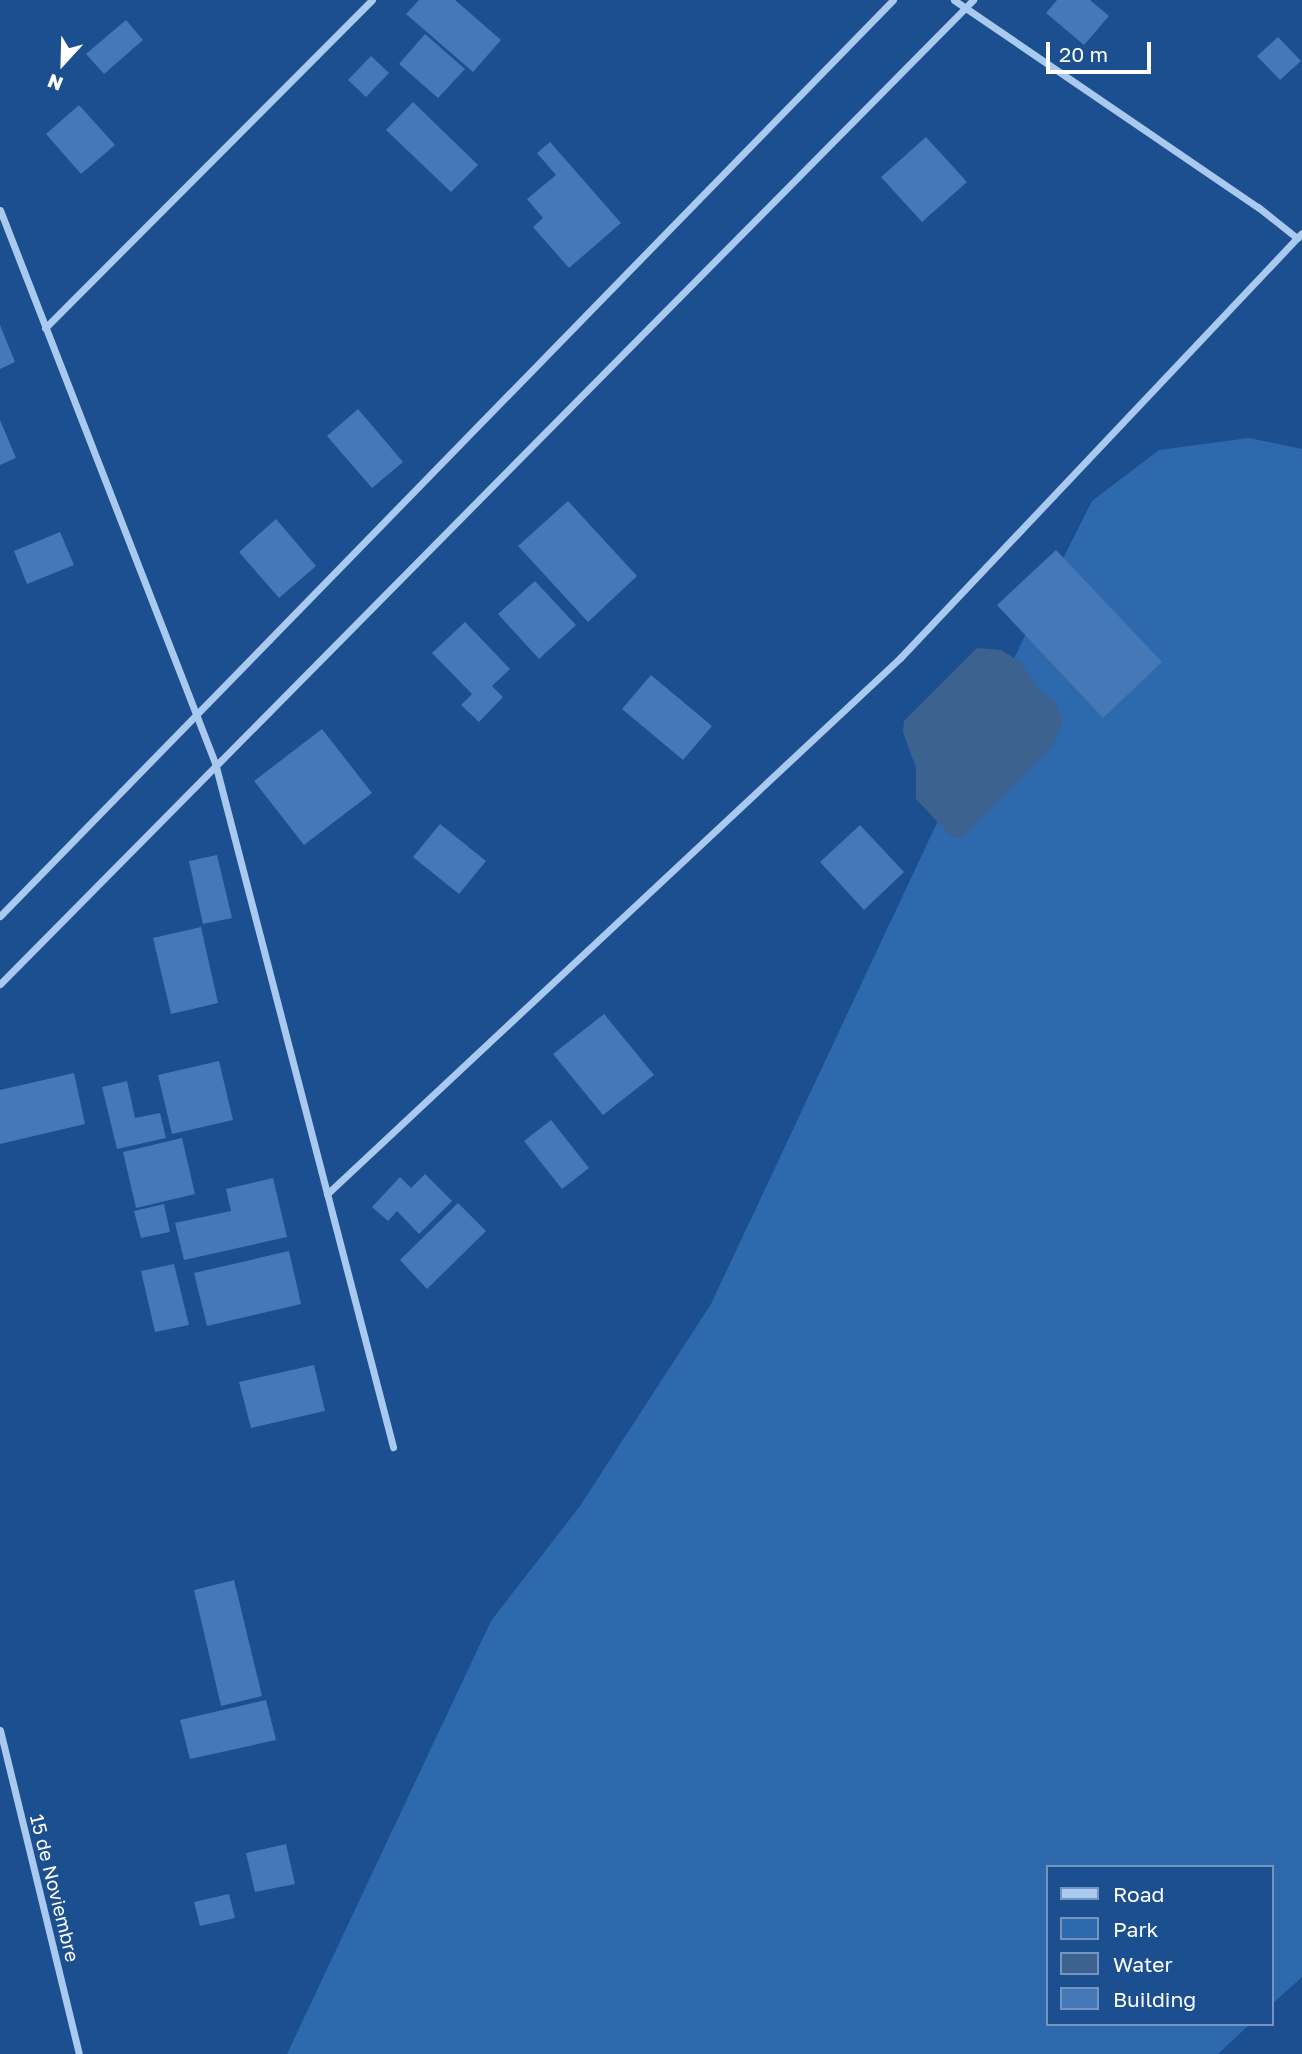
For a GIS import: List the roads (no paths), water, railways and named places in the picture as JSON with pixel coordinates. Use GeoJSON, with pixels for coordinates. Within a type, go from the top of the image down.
{"type":"FeatureCollection","features":[{"type":"Feature","properties":{"kind":"street"},"geometry":{"type":"LineString","coordinates":[[45,328],[372,0]]}},
{"type":"Feature","properties":{"kind":"street"},"geometry":{"type":"LineString","coordinates":[[0,916],[893,0]]}},
{"type":"Feature","properties":{"kind":"street"},"geometry":{"type":"LineString","coordinates":[[327,1194],[900,658],[1299,236],[963,9],[954,0]]}},
{"type":"Feature","properties":{"kind":"street"},"geometry":{"type":"LineString","coordinates":[[0,984],[215,763],[973,0]]}},
{"type":"Feature","properties":{"kind":"street"},"geometry":{"type":"LineString","coordinates":[[0,210],[3,227],[215,763],[393,1447]]}},
{"type":"Feature","properties":{"kind":"street","name":"15 de Noviembre"},"geometry":{"type":"LineString","coordinates":[[0,1730],[79,2054]]}},
{"type":"Feature","properties":{"kind":"water"},"geometry":{"type":"Polygon","coordinates":[[[977,648],[1001,650],[1022,663],[1040,691],[1055,701],[1063,721],[1053,745],[963,838],[953,838],[916,799],[916,768],[903,732],[904,721],[977,648]]]}}]}
